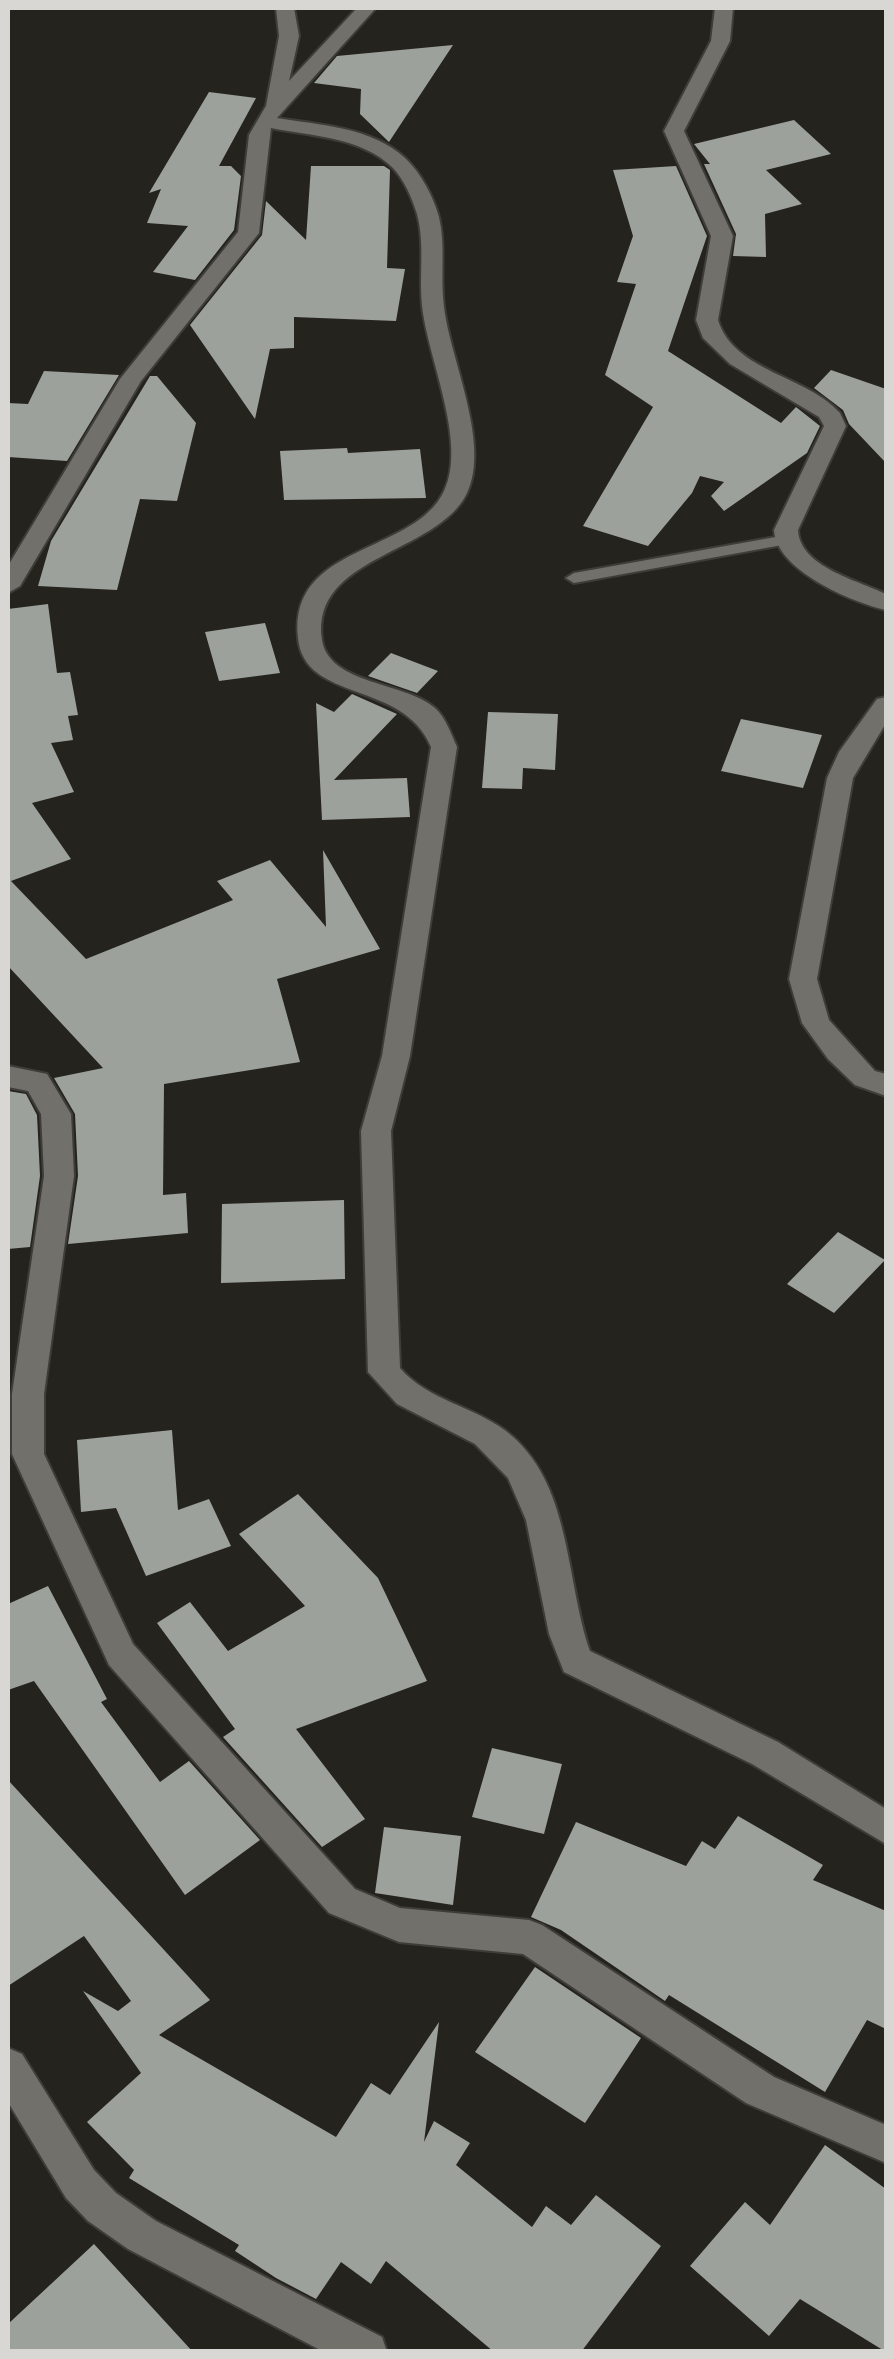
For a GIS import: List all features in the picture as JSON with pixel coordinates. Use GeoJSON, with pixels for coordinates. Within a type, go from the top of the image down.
{"type":"FeatureCollection","features":[{"type":"Feature","properties":{"kind":"street"},"geometry":{"type":"LineString","coordinates":[[8,586],[131,378],[248,234],[254,216],[256,150],[289,36],[286,8]]}},
{"type":"Feature","properties":{"kind":"street"},"geometry":{"type":"LineString","coordinates":[[268,115],[367,8]]}},
{"type":"Feature","properties":{"kind":"street"},"geometry":{"type":"LineString","coordinates":[[724,8],[724,38],[678,113],[674,131],[722,236],[723,254],[706,318],[708,333],[724,351],[829,412],[834,426],[786,530],[787,540],[805,565],[886,603]]}},
{"type":"Feature","properties":{"kind":"street"},"geometry":{"type":"LineString","coordinates":[[268,115],[373,146],[401,165],[422,198],[432,240],[433,310],[461,446],[460,478],[446,508],[339,572],[316,600],[310,619],[309,637],[321,664],[416,706],[437,728],[444,747],[396,1056],[376,1130],[384,1372],[393,1386],[470,1424],[499,1444],[526,1475],[545,1521],[566,1638],[576,1661],[764,1753],[886,1828]]}},
{"type":"Feature","properties":{"kind":"street"},"geometry":{"type":"LineString","coordinates":[[886,705],[848,758],[840,778],[803,979],[816,1022],[838,1052],[866,1078],[886,1085]]}},
{"type":"Feature","properties":{"kind":"street"},"geometry":{"type":"LineString","coordinates":[[8,1077],[37,1082],[56,1114],[59,1176],[28,1394],[28,1454],[121,1654],[342,1901],[399,1925],[529,1936],[760,2090],[886,2144]]}},
{"type":"Feature","properties":{"kind":"street"},"geometry":{"type":"LineString","coordinates":[[8,2067],[80,2184],[102,2207],[142,2234],[366,2352]]}},
{"type":"Feature","properties":{"kind":"lane"},"geometry":{"type":"LineString","coordinates":[[574,578],[787,540]]}},
{"type":"Feature","properties":{"kind":"building"},"geometry":{"type":"Polygon","coordinates":[[[453,45],[389,142],[360,114],[361,89],[314,83],[337,56],[453,45]]]}},
{"type":"Feature","properties":{"kind":"building"},"geometry":{"type":"Polygon","coordinates":[[[209,92],[256,98],[219,166],[231,166],[241,176],[234,230],[195,280],[153,272],[188,226],[147,223],[161,189],[149,193],[209,92]]]}},
{"type":"Feature","properties":{"kind":"building"},"geometry":{"type":"Polygon","coordinates":[[[794,120],[831,154],[766,170],[802,204],[765,214],[766,257],[733,256],[736,234],[704,164],[710,164],[694,144],[794,120]]]}},
{"type":"Feature","properties":{"kind":"building"},"geometry":{"type":"Polygon","coordinates":[[[311,166],[384,166],[390,170],[387,268],[405,269],[396,321],[294,317],[294,348],[270,349],[255,419],[190,325],[262,235],[266,201],[306,240],[311,166]]]}},
{"type":"Feature","properties":{"kind":"building"},"geometry":{"type":"Polygon","coordinates":[[[676,166],[707,236],[668,351],[781,423],[796,407],[820,426],[807,453],[724,511],[711,496],[724,482],[700,476],[692,493],[648,546],[583,526],[653,407],[605,375],[636,284],[617,282],[633,236],[613,170],[676,166]]]}},
{"type":"Feature","properties":{"kind":"building"},"geometry":{"type":"Polygon","coordinates":[[[831,370],[886,389],[886,463],[849,424],[843,410],[814,388],[831,370]]]}},
{"type":"Feature","properties":{"kind":"building"},"geometry":{"type":"Polygon","coordinates":[[[44,371],[119,375],[67,461],[8,457],[8,403],[28,404],[44,371]]]}},
{"type":"Feature","properties":{"kind":"building"},"geometry":{"type":"Polygon","coordinates":[[[150,376],[157,376],[196,423],[177,501],[140,499],[117,590],[38,586],[51,541],[150,376]]]}},
{"type":"Feature","properties":{"kind":"building"},"geometry":{"type":"Polygon","coordinates":[[[347,448],[348,453],[420,449],[426,498],[284,500],[280,451],[347,448]]]}},
{"type":"Feature","properties":{"kind":"building"},"geometry":{"type":"Polygon","coordinates":[[[48,604],[57,673],[70,672],[78,715],[68,716],[73,740],[51,743],[74,792],[32,803],[71,859],[11,881],[86,959],[233,900],[217,881],[270,860],[326,927],[323,850],[380,949],[277,979],[300,1062],[164,1084],[163,1195],[186,1193],[188,1233],[68,1244],[78,1176],[75,1114],[54,1078],[103,1068],[8,966],[8,609],[48,604]]]}},
{"type":"Feature","properties":{"kind":"building"},"geometry":{"type":"Polygon","coordinates":[[[265,623],[280,673],[219,681],[205,632],[265,623]]]}},
{"type":"Feature","properties":{"kind":"building"},"geometry":{"type":"Polygon","coordinates":[[[391,653],[438,671],[417,693],[368,676],[391,653]]]}},
{"type":"Feature","properties":{"kind":"building"},"geometry":{"type":"Polygon","coordinates":[[[352,694],[397,714],[334,780],[407,778],[410,817],[322,820],[316,703],[334,712],[352,694]]]}},
{"type":"Feature","properties":{"kind":"building"},"geometry":{"type":"Polygon","coordinates":[[[488,712],[558,714],[555,770],[523,768],[522,789],[482,788],[488,712]]]}},
{"type":"Feature","properties":{"kind":"building"},"geometry":{"type":"Polygon","coordinates":[[[741,719],[822,735],[803,788],[721,771],[741,719]]]}},
{"type":"Feature","properties":{"kind":"building"},"geometry":{"type":"Polygon","coordinates":[[[8,1091],[26,1094],[37,1115],[40,1176],[30,1247],[8,1249],[8,1091]]]}},
{"type":"Feature","properties":{"kind":"building"},"geometry":{"type":"Polygon","coordinates":[[[344,1200],[345,1279],[221,1283],[222,1204],[344,1200]]]}},
{"type":"Feature","properties":{"kind":"building"},"geometry":{"type":"Polygon","coordinates":[[[838,1232],[885,1260],[834,1313],[787,1284],[838,1232]]]}},
{"type":"Feature","properties":{"kind":"building"},"geometry":{"type":"Polygon","coordinates":[[[172,1430],[178,1510],[209,1499],[231,1546],[146,1576],[116,1508],[81,1512],[77,1440],[172,1430]]]}},
{"type":"Feature","properties":{"kind":"building"},"geometry":{"type":"Polygon","coordinates":[[[298,1494],[378,1578],[427,1681],[296,1729],[365,1819],[322,1847],[223,1737],[235,1729],[157,1623],[190,1602],[228,1651],[305,1606],[239,1534],[298,1494]]]}},
{"type":"Feature","properties":{"kind":"building"},"geometry":{"type":"Polygon","coordinates":[[[48,1586],[107,1699],[101,1702],[160,1782],[189,1761],[260,1840],[185,1895],[34,1681],[8,1690],[8,1604],[48,1586]]]}},
{"type":"Feature","properties":{"kind":"building"},"geometry":{"type":"Polygon","coordinates":[[[492,1748],[562,1764],[544,1834],[472,1817],[492,1748]]]}},
{"type":"Feature","properties":{"kind":"building"},"geometry":{"type":"Polygon","coordinates":[[[8,1780],[210,2000],[159,2035],[336,2137],[371,2083],[390,2095],[439,2022],[424,2142],[434,2121],[470,2143],[456,2165],[532,2227],[546,2206],[571,2225],[596,2195],[661,2246],[581,2352],[494,2352],[386,2261],[371,2284],[341,2262],[316,2299],[276,2278],[235,2251],[239,2245],[129,2178],[134,2170],[87,2122],[141,2073],[83,1991],[118,2011],[131,2001],[84,1936],[8,1986],[8,1780]]]}},
{"type":"Feature","properties":{"kind":"building"},"geometry":{"type":"Polygon","coordinates":[[[738,1816],[823,1865],[813,1880],[886,1911],[886,2029],[867,2020],[825,2092],[669,1995],[665,2001],[561,1930],[531,1917],[576,1822],[686,1866],[702,1841],[715,1849],[738,1816]]]}},
{"type":"Feature","properties":{"kind":"building"},"geometry":{"type":"Polygon","coordinates":[[[384,1827],[461,1836],[453,1905],[375,1893],[384,1827]]]}},
{"type":"Feature","properties":{"kind":"building"},"geometry":{"type":"Polygon","coordinates":[[[535,1967],[641,2038],[585,2123],[475,2052],[535,1967]]]}},
{"type":"Feature","properties":{"kind":"building"},"geometry":{"type":"Polygon","coordinates":[[[825,2145],[886,2189],[886,2352],[800,2299],[769,2336],[690,2266],[745,2202],[770,2225],[825,2145]]]}},
{"type":"Feature","properties":{"kind":"building"},"geometry":{"type":"Polygon","coordinates":[[[94,2244],[193,2352],[8,2352],[8,2324],[94,2244]]]}}]}
